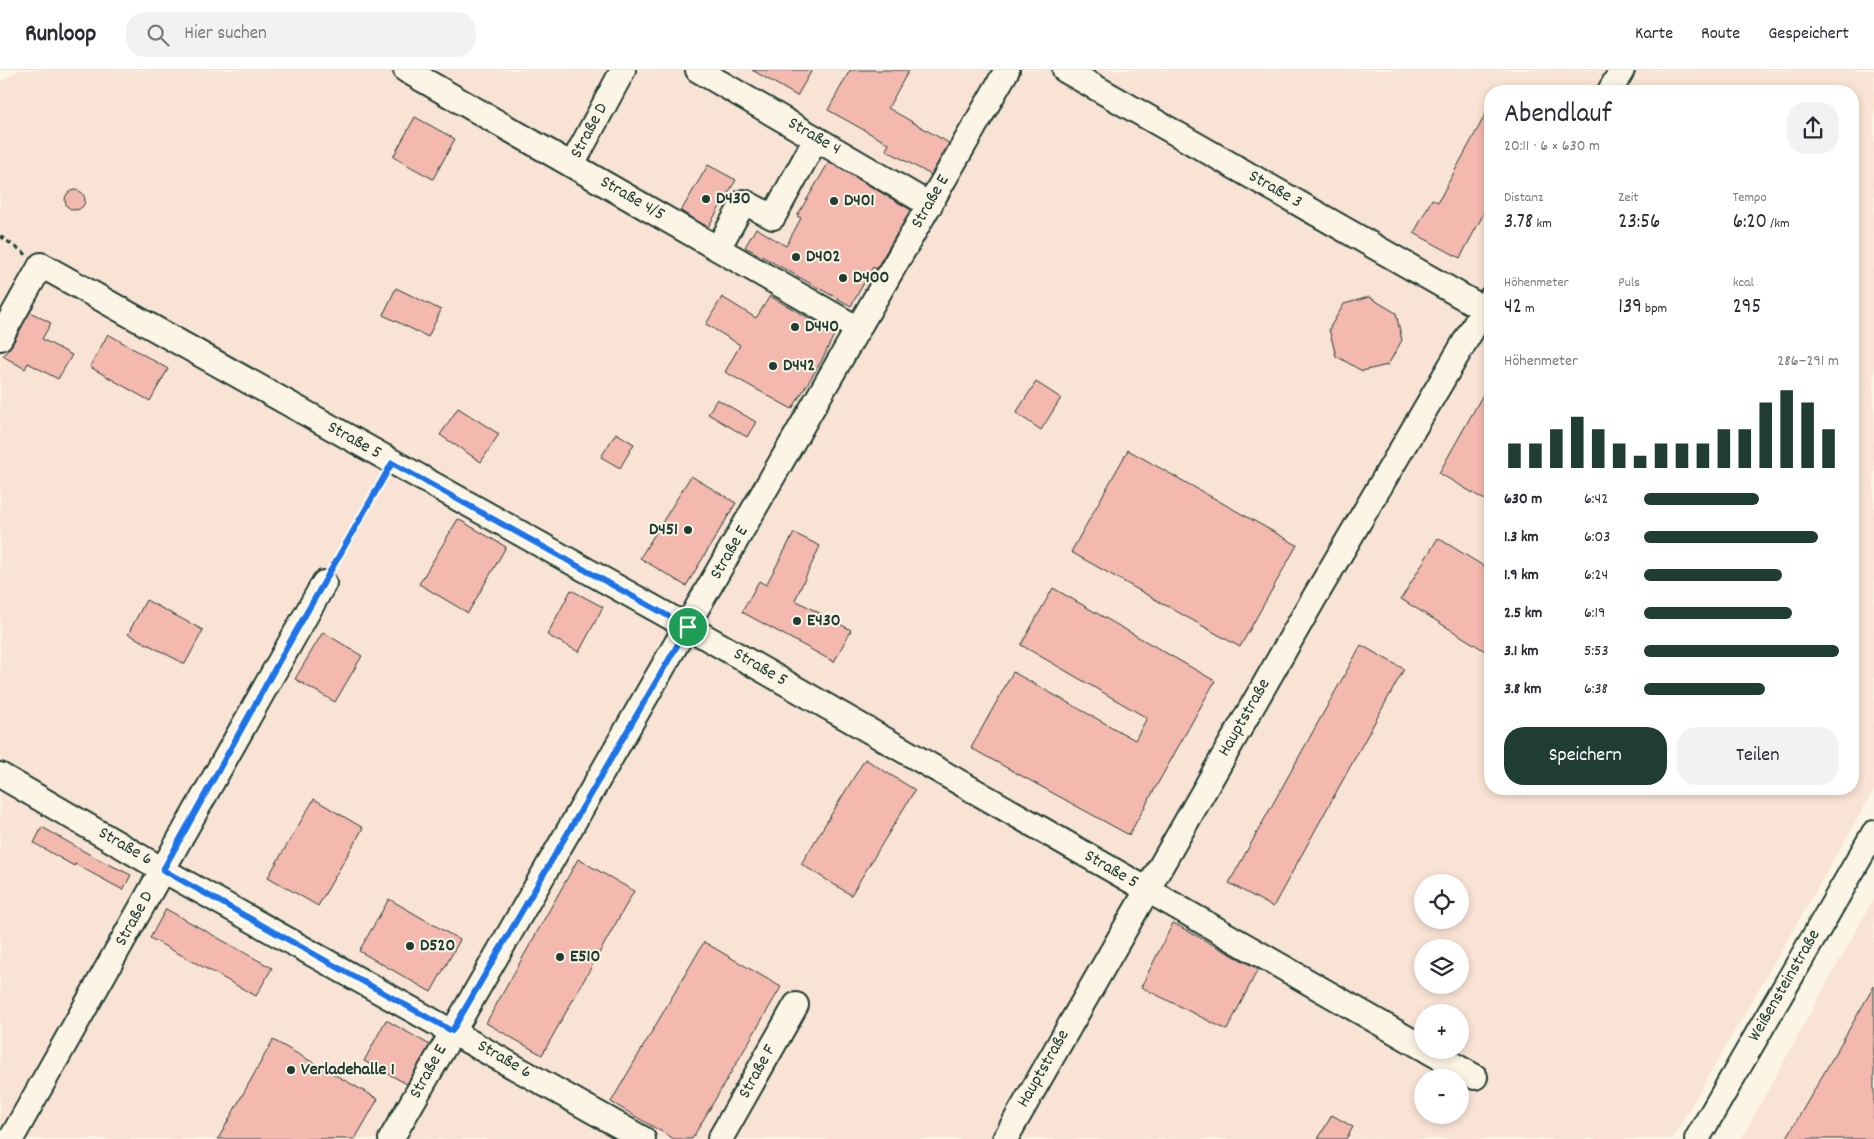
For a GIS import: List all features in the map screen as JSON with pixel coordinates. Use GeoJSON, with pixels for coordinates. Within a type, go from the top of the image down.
{"type":"FeatureCollection","features":[{"type":"Feature","properties":{"kind":"street","name":"Straße 4/5"},"geometry":{"type":"LineString","coordinates":[[406,70],[858,329]]}},
{"type":"Feature","properties":{"kind":"street","name":"Straße D"},"geometry":{"type":"LineString","coordinates":[[572,165],[623,70]]}},
{"type":"Feature","properties":{"kind":"street","name":"Straße 4"},"geometry":{"type":"LineString","coordinates":[[698,70],[930,205]]}},
{"type":"Feature","properties":{"kind":"street","name":"Straße E"},"geometry":{"type":"LineString","coordinates":[[391,1139],[688,627],[1007,70]]}},
{"type":"Feature","properties":{"kind":"street","name":"Straße 3"},"geometry":{"type":"LineString","coordinates":[[1065,70],[1484,302]]}},
{"type":"Feature","properties":{"kind":"street"},"geometry":{"type":"LineString","coordinates":[[1613,85],[1622,70]]}},
{"type":"Feature","properties":{"kind":"street"},"geometry":{"type":"LineString","coordinates":[[718,248],[744,202],[773,217],[816,139]]}},
{"type":"Feature","properties":{"kind":"street"},"geometry":{"type":"LineString","coordinates":[[0,338],[41,265]]}},
{"type":"Feature","properties":{"kind":"street","name":"Straße 5"},"geometry":{"type":"LineString","coordinates":[[41,265],[688,627],[1414,1042]]}},
{"type":"Feature","properties":{"kind":"street","name":"Hauptstraße"},"geometry":{"type":"LineString","coordinates":[[1005,1139],[1313,600],[1484,309]]}},
{"type":"Feature","properties":{"kind":"street","name":"Straße D"},"geometry":{"type":"LineString","coordinates":[[11,1139],[324,583]]}},
{"type":"Feature","properties":{"kind":"street","name":"Straße 6"},"geometry":{"type":"LineString","coordinates":[[0,775],[163,870],[643,1139]]}},
{"type":"Feature","properties":{"kind":"street","name":"Weißensteinstraße"},"geometry":{"type":"LineString","coordinates":[[1697,1139],[1874,832]]}},
{"type":"Feature","properties":{"kind":"street","name":"Straße F"},"geometry":{"type":"LineString","coordinates":[[720,1139],[796,1005]]}},
{"type":"Feature","properties":{"kind":"street"},"geometry":{"type":"LineString","coordinates":[[1443,1059],[1475,1077]]}},
{"type":"Feature","properties":{"kind":"path"},"geometry":{"type":"LineString","coordinates":[[0,236],[41,265]]}},
{"type":"Feature","properties":{"kind":"path"},"geometry":{"type":"LineString","coordinates":[[324,583],[392,463]]}},
{"type":"Feature","properties":{"kind":"shaded area"},"geometry":{"type":"Polygon","coordinates":[[[19,70],[1874,70],[1874,790],[1672,1139],[0,1139],[0,82],[19,70]]]}},
{"type":"Feature","properties":{"kind":"shaded area"},"geometry":{"type":"Polygon","coordinates":[[[1874,898],[1874,1139],[1741,1139],[1874,898]]]}},
{"type":"Feature","properties":{"kind":"building"},"geometry":{"type":"Polygon","coordinates":[[[752,70],[812,70],[797,96],[752,70]]]}},
{"type":"Feature","properties":{"kind":"building"},"geometry":{"type":"Polygon","coordinates":[[[850,70],[909,70],[888,108],[949,143],[931,175],[886,150],[889,144],[828,110],[850,70]]]}},
{"type":"Feature","properties":{"kind":"building"},"geometry":{"type":"Polygon","coordinates":[[[415,117],[455,139],[433,179],[393,157],[415,117]]]}},
{"type":"Feature","properties":{"kind":"building"},"geometry":{"type":"Polygon","coordinates":[[[1484,117],[1484,213],[1460,258],[1414,233],[1432,199],[1438,202],[1484,117]]]}},
{"type":"Feature","properties":{"kind":"building"},"geometry":{"type":"Polygon","coordinates":[[[829,162],[911,210],[876,269],[873,267],[851,306],[745,247],[756,228],[786,246],[801,218],[797,216],[829,162]]]}},
{"type":"Feature","properties":{"kind":"building","name":"D430"},"geometry":{"type":"Polygon","coordinates":[[[708,165],[736,180],[708,227],[681,211],[708,165]]]}},
{"type":"Feature","properties":{"kind":"building"},"geometry":{"type":"Polygon","coordinates":[[[75,190],[82,193],[85,200],[82,207],[75,210],[68,207],[65,200],[68,193],[75,190]]]}},
{"type":"Feature","properties":{"kind":"building"},"geometry":{"type":"Polygon","coordinates":[[[396,288],[441,310],[428,337],[383,315],[396,288]]]}},
{"type":"Feature","properties":{"kind":"building"},"geometry":{"type":"Polygon","coordinates":[[[770,296],[835,333],[822,360],[792,409],[725,372],[740,345],[706,324],[722,297],[756,318],[770,296]]]}},
{"type":"Feature","properties":{"kind":"building"},"geometry":{"type":"Polygon","coordinates":[[[1369,297],[1396,313],[1402,340],[1388,365],[1362,371],[1336,356],[1329,329],[1344,304],[1369,297]]]}},
{"type":"Feature","properties":{"kind":"building"},"geometry":{"type":"Polygon","coordinates":[[[30,312],[51,323],[42,339],[72,355],[58,379],[28,363],[25,369],[3,356],[12,345],[30,312]]]}},
{"type":"Feature","properties":{"kind":"building"},"geometry":{"type":"Polygon","coordinates":[[[108,334],[168,369],[150,401],[90,367],[108,334]]]}},
{"type":"Feature","properties":{"kind":"building"},"geometry":{"type":"Polygon","coordinates":[[[1036,382],[1061,398],[1041,430],[1016,413],[1036,382]]]}},
{"type":"Feature","properties":{"kind":"building"},"geometry":{"type":"Polygon","coordinates":[[[1484,393],[1484,499],[1439,473],[1484,393]]]}},
{"type":"Feature","properties":{"kind":"building"},"geometry":{"type":"Polygon","coordinates":[[[717,399],[756,422],[747,437],[708,414],[717,399]]]}},
{"type":"Feature","properties":{"kind":"building"},"geometry":{"type":"Polygon","coordinates":[[[458,408],[499,434],[481,462],[440,435],[458,408]]]}},
{"type":"Feature","properties":{"kind":"building"},"geometry":{"type":"Polygon","coordinates":[[[616,433],[634,444],[620,468],[601,457],[616,433]]]}},
{"type":"Feature","properties":{"kind":"building"},"geometry":{"type":"Polygon","coordinates":[[[1128,450],[1297,545],[1240,647],[1071,552],[1128,450]]]}},
{"type":"Feature","properties":{"kind":"building","name":"D451"},"geometry":{"type":"Polygon","coordinates":[[[691,476],[736,503],[686,586],[640,558],[691,476]]]}},
{"type":"Feature","properties":{"kind":"building"},"geometry":{"type":"Polygon","coordinates":[[[458,519],[506,547],[468,613],[419,584],[458,519]]]}},
{"type":"Feature","properties":{"kind":"building","name":"E430"},"geometry":{"type":"Polygon","coordinates":[[[794,533],[820,546],[795,600],[851,630],[834,662],[742,612],[759,581],[766,585],[794,533]]]}},
{"type":"Feature","properties":{"kind":"building"},"geometry":{"type":"Polygon","coordinates":[[[1438,538],[1484,566],[1484,650],[1401,599],[1438,538]]]}},
{"type":"Feature","properties":{"kind":"building"},"geometry":{"type":"Polygon","coordinates":[[[1053,588],[1215,681],[1129,835],[971,748],[1013,672],[1135,740],[1147,718],[1021,645],[1053,588]]]}},
{"type":"Feature","properties":{"kind":"building"},"geometry":{"type":"Polygon","coordinates":[[[571,590],[603,607],[579,652],[547,635],[571,590]]]}},
{"type":"Feature","properties":{"kind":"building"},"geometry":{"type":"Polygon","coordinates":[[[146,600],[203,630],[185,664],[128,634],[146,600]]]}},
{"type":"Feature","properties":{"kind":"building"},"geometry":{"type":"Polygon","coordinates":[[[323,632],[362,656],[335,702],[295,679],[323,632]]]}},
{"type":"Feature","properties":{"kind":"building"},"geometry":{"type":"Polygon","coordinates":[[[1361,645],[1404,669],[1273,907],[1229,883],[1361,645]]]}},
{"type":"Feature","properties":{"kind":"building"},"geometry":{"type":"Polygon","coordinates":[[[865,759],[915,790],[851,895],[801,864],[865,759]]]}},
{"type":"Feature","properties":{"kind":"building"},"geometry":{"type":"Polygon","coordinates":[[[314,799],[363,828],[318,906],[268,877],[314,799]]]}},
{"type":"Feature","properties":{"kind":"building"},"geometry":{"type":"Polygon","coordinates":[[[42,827],[94,857],[131,875],[123,890],[75,864],[74,866],[34,843],[42,827]]]}},
{"type":"Feature","properties":{"kind":"building","name":"E510"},"geometry":{"type":"Polygon","coordinates":[[[578,859],[634,891],[542,1055],[486,1023],[578,859]]]}},
{"type":"Feature","properties":{"kind":"building","name":"D520"},"geometry":{"type":"Polygon","coordinates":[[[389,899],[460,940],[431,992],[359,951],[389,899]]]}},
{"type":"Feature","properties":{"kind":"building"},"geometry":{"type":"Polygon","coordinates":[[[166,909],[272,968],[256,996],[150,938],[166,909]]]}},
{"type":"Feature","properties":{"kind":"building"},"geometry":{"type":"Polygon","coordinates":[[[1173,923],[1258,969],[1227,1030],[1141,987],[1173,923]]]}},
{"type":"Feature","properties":{"kind":"building"},"geometry":{"type":"Polygon","coordinates":[[[704,942],[781,987],[692,1139],[674,1139],[611,1102],[704,942]]]}},
{"type":"Feature","properties":{"kind":"building"},"geometry":{"type":"Polygon","coordinates":[[[1874,986],[1874,1139],[1786,1139],[1874,986]]]}},
{"type":"Feature","properties":{"kind":"building"},"geometry":{"type":"Polygon","coordinates":[[[386,1020],[430,1045],[407,1084],[364,1061],[386,1020]]]}},
{"type":"Feature","properties":{"kind":"building","name":"Verladehalle 1"},"geometry":{"type":"Polygon","coordinates":[[[273,1040],[378,1099],[355,1139],[218,1139],[273,1040]]]}},
{"type":"Feature","properties":{"kind":"building"},"geometry":{"type":"Polygon","coordinates":[[[1332,1115],[1353,1127],[1346,1139],[1318,1139],[1332,1115]]]}},
{"type":"Feature","properties":{"kind":"place","name":"D430"},"geometry":{"type":"Point","coordinates":[706,199]}},
{"type":"Feature","properties":{"kind":"place","name":"D401"},"geometry":{"type":"Point","coordinates":[834,201]}},
{"type":"Feature","properties":{"kind":"place","name":"D402"},"geometry":{"type":"Point","coordinates":[796,257]}},
{"type":"Feature","properties":{"kind":"place","name":"D400"},"geometry":{"type":"Point","coordinates":[843,278]}},
{"type":"Feature","properties":{"kind":"place","name":"D440"},"geometry":{"type":"Point","coordinates":[795,327]}},
{"type":"Feature","properties":{"kind":"place","name":"D442"},"geometry":{"type":"Point","coordinates":[773,366]}},
{"type":"Feature","properties":{"kind":"place","name":"D451"},"geometry":{"type":"Point","coordinates":[688,530]}},
{"type":"Feature","properties":{"kind":"place","name":"E430"},"geometry":{"type":"Point","coordinates":[797,621]}},
{"type":"Feature","properties":{"kind":"place","name":"D520"},"geometry":{"type":"Point","coordinates":[410,946]}},
{"type":"Feature","properties":{"kind":"place","name":"E510"},"geometry":{"type":"Point","coordinates":[560,957]}},
{"type":"Feature","properties":{"kind":"place","name":"Verladehalle 1"},"geometry":{"type":"Point","coordinates":[291,1070]}},
{"type":"Feature","properties":{"kind":"route"},"geometry":{"type":"LineString","coordinates":[[392,463],[688,627],[452,1031],[163,870],[392,463]]}}]}
